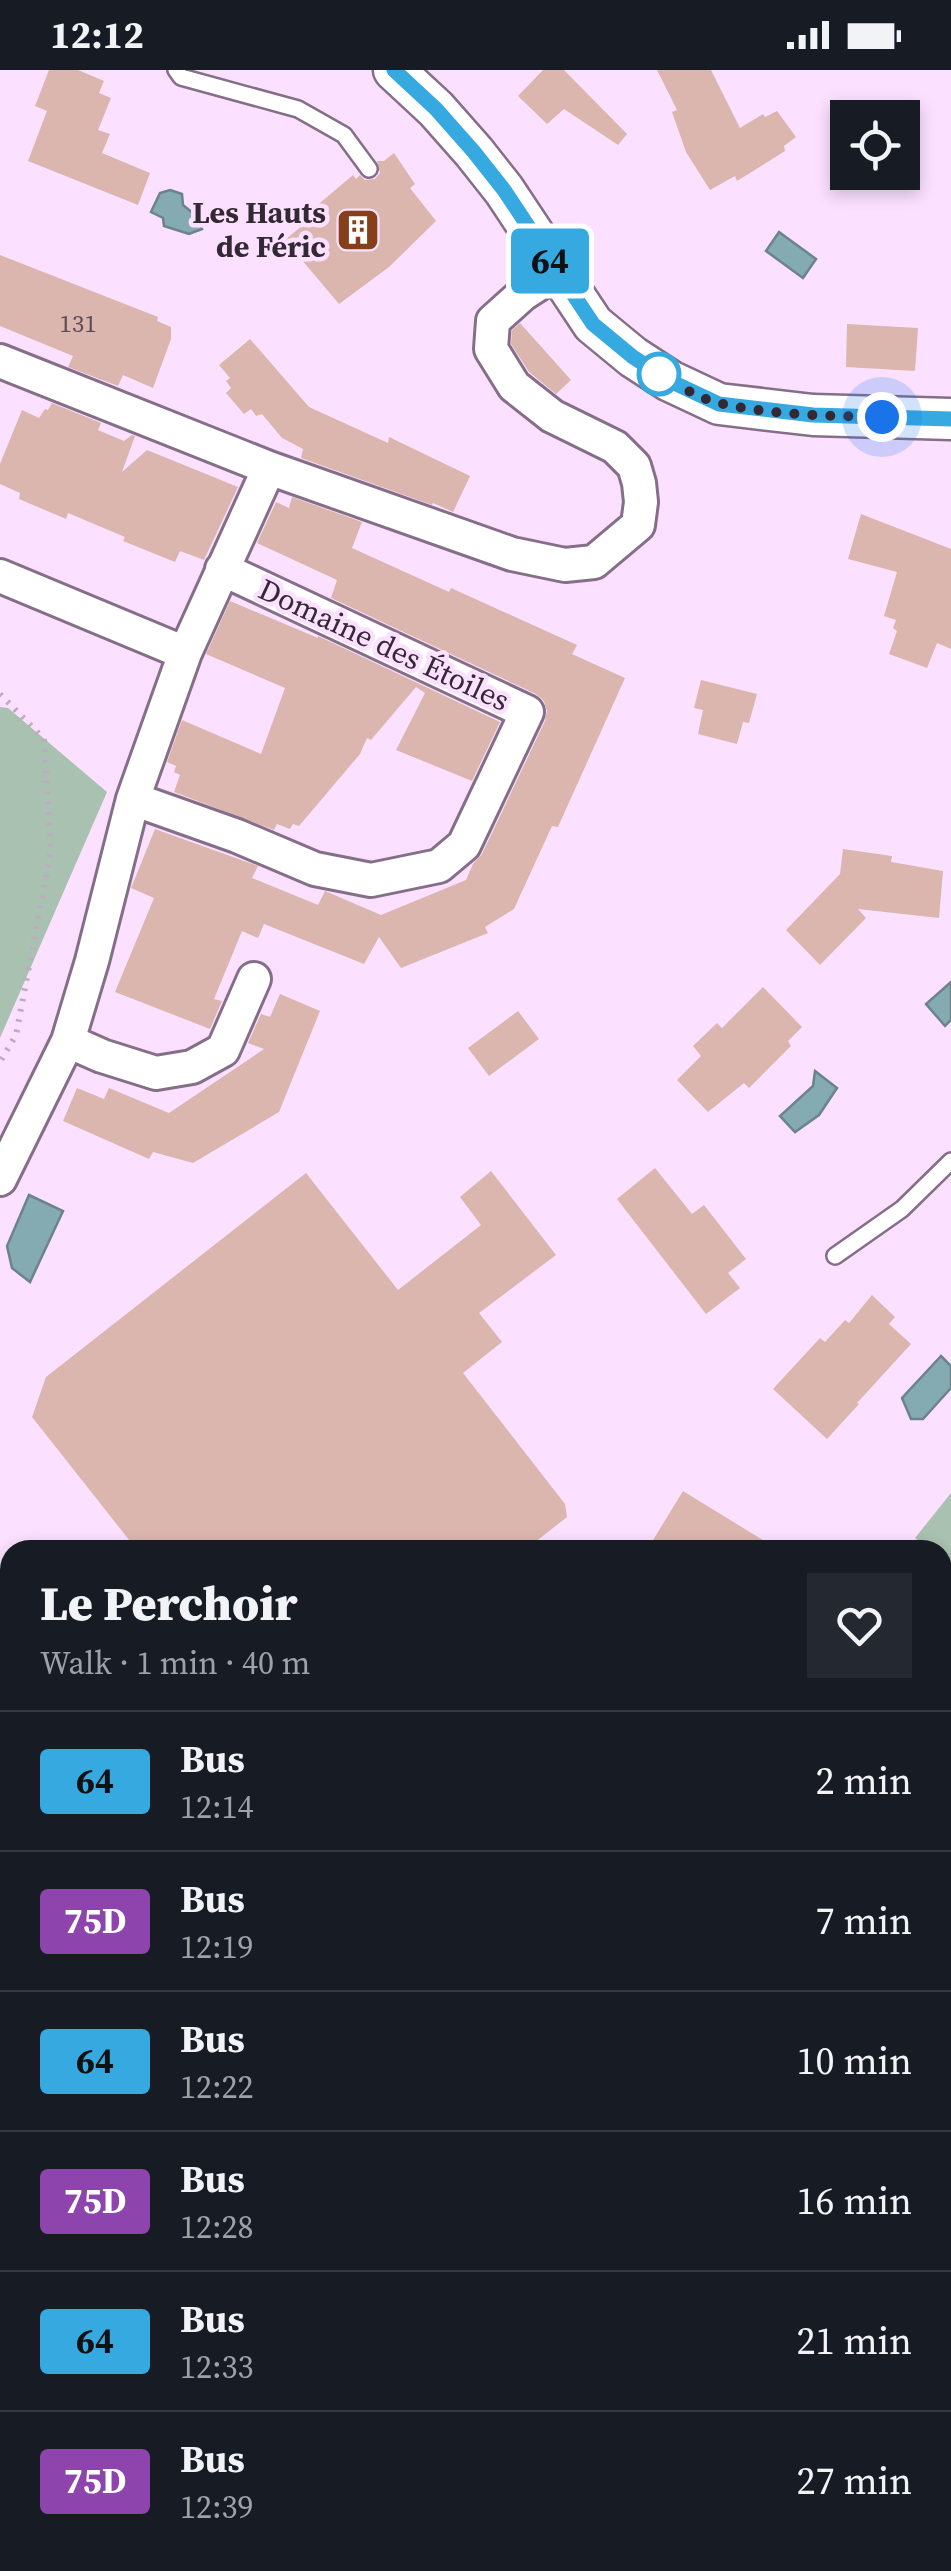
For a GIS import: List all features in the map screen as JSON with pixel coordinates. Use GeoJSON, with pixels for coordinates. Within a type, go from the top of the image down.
{"type":"FeatureCollection","features":[{"type":"Feature","properties":{"kind":"street"},"geometry":{"type":"LineString","coordinates":[[394,70],[436,109],[504,190],[593,324],[670,381],[719,404],[813,415],[951,420]]}},
{"type":"Feature","properties":{"kind":"street"},"geometry":{"type":"LineString","coordinates":[[0,361],[269,468],[512,554],[564,564],[594,562],[638,526],[640,483],[634,466],[616,446],[552,416],[514,386],[491,349],[493,320],[557,272]]}},
{"type":"Feature","properties":{"kind":"street","name":"Domaine des Étoiles"},"geometry":{"type":"LineString","coordinates":[[0,1179],[68,1041],[133,799],[185,653],[269,468]]}},
{"type":"Feature","properties":{"kind":"street","name":"Domaine des Étoiles"},"geometry":{"type":"LineString","coordinates":[[133,799],[237,836],[315,870],[371,880],[439,866],[464,845],[527,712],[222,569]]}},
{"type":"Feature","properties":{"kind":"street"},"geometry":{"type":"LineString","coordinates":[[0,576],[185,653]]}},
{"type":"Feature","properties":{"kind":"street"},"geometry":{"type":"LineString","coordinates":[[68,1041],[156,1073],[192,1067],[222,1050],[254,979]]}},
{"type":"Feature","properties":{"kind":"lane"},"geometry":{"type":"LineString","coordinates":[[176,70],[181,77],[298,110],[344,135],[369,169]]}},
{"type":"Feature","properties":{"kind":"lane"},"geometry":{"type":"LineString","coordinates":[[835,1256],[902,1209],[951,1162]]}},
{"type":"Feature","properties":{"kind":"path"},"geometry":{"type":"LineString","coordinates":[[0,694],[44,739],[51,850],[16,1035],[0,1062]]}},
{"type":"Feature","properties":{"kind":"shaded area"},"geometry":{"type":"Polygon","coordinates":[[[170,190],[182,194],[183,205],[202,229],[189,234],[164,226],[163,218],[151,212],[160,193],[170,190]]]}},
{"type":"Feature","properties":{"kind":"shaded area"},"geometry":{"type":"Polygon","coordinates":[[[779,232],[816,259],[803,278],[766,251],[779,232]]]}},
{"type":"Feature","properties":{"kind":"shaded area"},"geometry":{"type":"Polygon","coordinates":[[[0,707],[8,708],[107,792],[0,1038],[0,707]]]}},
{"type":"Feature","properties":{"kind":"shaded area"},"geometry":{"type":"Polygon","coordinates":[[[951,982],[951,1020],[945,1026],[926,1004],[951,982]]]}},
{"type":"Feature","properties":{"kind":"shaded area"},"geometry":{"type":"Polygon","coordinates":[[[815,1071],[837,1088],[819,1115],[795,1132],[780,1116],[813,1086],[815,1071]]]}},
{"type":"Feature","properties":{"kind":"shaded area"},"geometry":{"type":"Polygon","coordinates":[[[29,1195],[63,1211],[30,1282],[12,1268],[7,1246],[29,1195]]]}},
{"type":"Feature","properties":{"kind":"shaded area"},"geometry":{"type":"Polygon","coordinates":[[[941,1356],[951,1366],[951,1388],[923,1419],[911,1419],[902,1398],[941,1356]]]}},
{"type":"Feature","properties":{"kind":"shaded area"},"geometry":{"type":"Polygon","coordinates":[[[951,1493],[951,1540],[915,1538],[951,1493]]]}},
{"type":"Feature","properties":{"kind":"building"},"geometry":{"type":"Polygon","coordinates":[[[49,70],[78,70],[104,81],[99,93],[111,98],[98,130],[110,134],[102,153],[150,173],[138,205],[28,161],[47,111],[35,106],[49,70]]]}},
{"type":"Feature","properties":{"kind":"building"},"geometry":{"type":"Polygon","coordinates":[[[543,70],[564,70],[627,134],[618,145],[564,109],[547,124],[518,96],[543,70]]]}},
{"type":"Feature","properties":{"kind":"building"},"geometry":{"type":"Polygon","coordinates":[[[657,70],[711,70],[740,128],[763,114],[765,117],[777,111],[796,137],[784,146],[785,151],[737,181],[735,176],[710,190],[686,152],[672,112],[677,110],[657,70]]]}},
{"type":"Feature","properties":{"kind":"building","name":"Les Hauts de Féric"},"geometry":{"type":"Polygon","coordinates":[[[394,153],[415,184],[410,188],[436,221],[389,267],[339,304],[285,240],[304,224],[301,219],[353,175],[356,179],[360,175],[365,180],[375,179],[380,173],[377,161],[394,153]]]}},
{"type":"Feature","properties":{"kind":"building"},"geometry":{"type":"Polygon","coordinates":[[[0,255],[158,317],[157,321],[171,327],[171,339],[153,388],[123,375],[118,386],[68,367],[73,356],[0,326],[0,255]]]}},
{"type":"Feature","properties":{"kind":"building"},"geometry":{"type":"Polygon","coordinates":[[[520,323],[571,380],[556,394],[529,372],[511,344],[512,330],[520,323]]]}},
{"type":"Feature","properties":{"kind":"building"},"geometry":{"type":"Polygon","coordinates":[[[847,324],[918,328],[915,371],[846,367],[847,324]]]}},
{"type":"Feature","properties":{"kind":"building"},"geometry":{"type":"Polygon","coordinates":[[[250,339],[309,407],[388,443],[389,437],[470,476],[453,512],[301,458],[303,449],[282,438],[262,414],[256,416],[251,409],[244,414],[226,393],[231,388],[226,381],[230,378],[219,365],[250,339]]]}},
{"type":"Feature","properties":{"kind":"building"},"geometry":{"type":"Polygon","coordinates":[[[52,403],[101,423],[98,430],[124,441],[135,436],[122,472],[147,450],[238,487],[204,560],[180,551],[175,562],[68,513],[66,519],[19,499],[20,493],[0,484],[0,464],[22,410],[39,418],[52,403]]]}},
{"type":"Feature","properties":{"kind":"building"},"geometry":{"type":"Polygon","coordinates":[[[292,497],[362,522],[352,548],[577,645],[572,654],[625,678],[558,827],[552,826],[514,909],[485,927],[488,933],[401,968],[379,937],[364,964],[264,924],[258,938],[242,931],[214,999],[222,1001],[210,1029],[115,992],[154,898],[131,888],[155,829],[258,866],[252,878],[318,905],[325,891],[381,915],[466,880],[482,854],[547,711],[536,694],[331,598],[337,580],[257,543],[276,502],[289,508],[292,497]]]}},
{"type":"Feature","properties":{"kind":"building"},"geometry":{"type":"Polygon","coordinates":[[[861,514],[951,549],[951,649],[937,643],[927,668],[889,654],[897,631],[893,628],[896,620],[884,616],[897,572],[848,559],[861,514]]]}},
{"type":"Feature","properties":{"kind":"building"},"geometry":{"type":"Polygon","coordinates":[[[230,601],[318,636],[500,722],[472,781],[396,750],[425,693],[416,687],[371,740],[367,738],[360,754],[299,826],[293,824],[290,829],[277,824],[274,830],[174,792],[180,775],[174,772],[176,766],[167,762],[182,720],[261,754],[285,688],[206,654],[230,601]]]}},
{"type":"Feature","properties":{"kind":"building"},"geometry":{"type":"Polygon","coordinates":[[[701,680],[757,694],[749,723],[743,722],[737,744],[698,734],[703,710],[694,708],[701,680]]]}},
{"type":"Feature","properties":{"kind":"building"},"geometry":{"type":"Polygon","coordinates":[[[843,849],[892,856],[891,862],[943,871],[939,918],[858,909],[866,918],[820,965],[786,930],[840,874],[843,849]]]}},
{"type":"Feature","properties":{"kind":"building"},"geometry":{"type":"Polygon","coordinates":[[[763,987],[802,1027],[788,1041],[791,1046],[749,1088],[744,1083],[708,1112],[677,1080],[701,1056],[693,1046],[717,1023],[722,1028],[763,987]]]}},
{"type":"Feature","properties":{"kind":"building"},"geometry":{"type":"Polygon","coordinates":[[[280,994],[320,1011],[279,1112],[193,1163],[153,1152],[149,1159],[63,1121],[77,1088],[104,1099],[109,1088],[169,1113],[264,1049],[248,1043],[261,1014],[270,1017],[280,994]]]}},
{"type":"Feature","properties":{"kind":"building"},"geometry":{"type":"Polygon","coordinates":[[[518,1011],[539,1039],[489,1076],[468,1048],[518,1011]]]}},
{"type":"Feature","properties":{"kind":"building"},"geometry":{"type":"Polygon","coordinates":[[[655,1168],[692,1214],[704,1205],[746,1259],[728,1273],[740,1288],[706,1314],[617,1199],[655,1168]]]}},
{"type":"Feature","properties":{"kind":"building"},"geometry":{"type":"Polygon","coordinates":[[[491,1171],[556,1255],[479,1313],[502,1342],[463,1373],[565,1504],[567,1517],[538,1540],[129,1540],[32,1417],[46,1377],[306,1173],[398,1290],[481,1225],[460,1197],[491,1171]]]}},
{"type":"Feature","properties":{"kind":"building"},"geometry":{"type":"Polygon","coordinates":[[[872,1295],[895,1317],[889,1324],[911,1344],[827,1439],[773,1389],[820,1338],[825,1342],[845,1320],[849,1323],[872,1295]]]}},
{"type":"Feature","properties":{"kind":"building"},"geometry":{"type":"Polygon","coordinates":[[[683,1491],[763,1540],[653,1540],[683,1491]]]}},
{"type":"Feature","properties":{"kind":"bus line","name":"64"},"geometry":{"type":"LineString","coordinates":[[394,70],[436,109],[504,190],[593,324],[670,381],[719,404],[813,415],[951,419]]}},
{"type":"Feature","properties":{"kind":"place","name":"Les Hauts de Féric"},"geometry":{"type":"Point","coordinates":[358,230]}},
{"type":"Feature","properties":{"kind":"route"},"geometry":{"type":"LineString","coordinates":[[659,374],[651,369],[719,404],[813,415],[882,417]]}}]}
